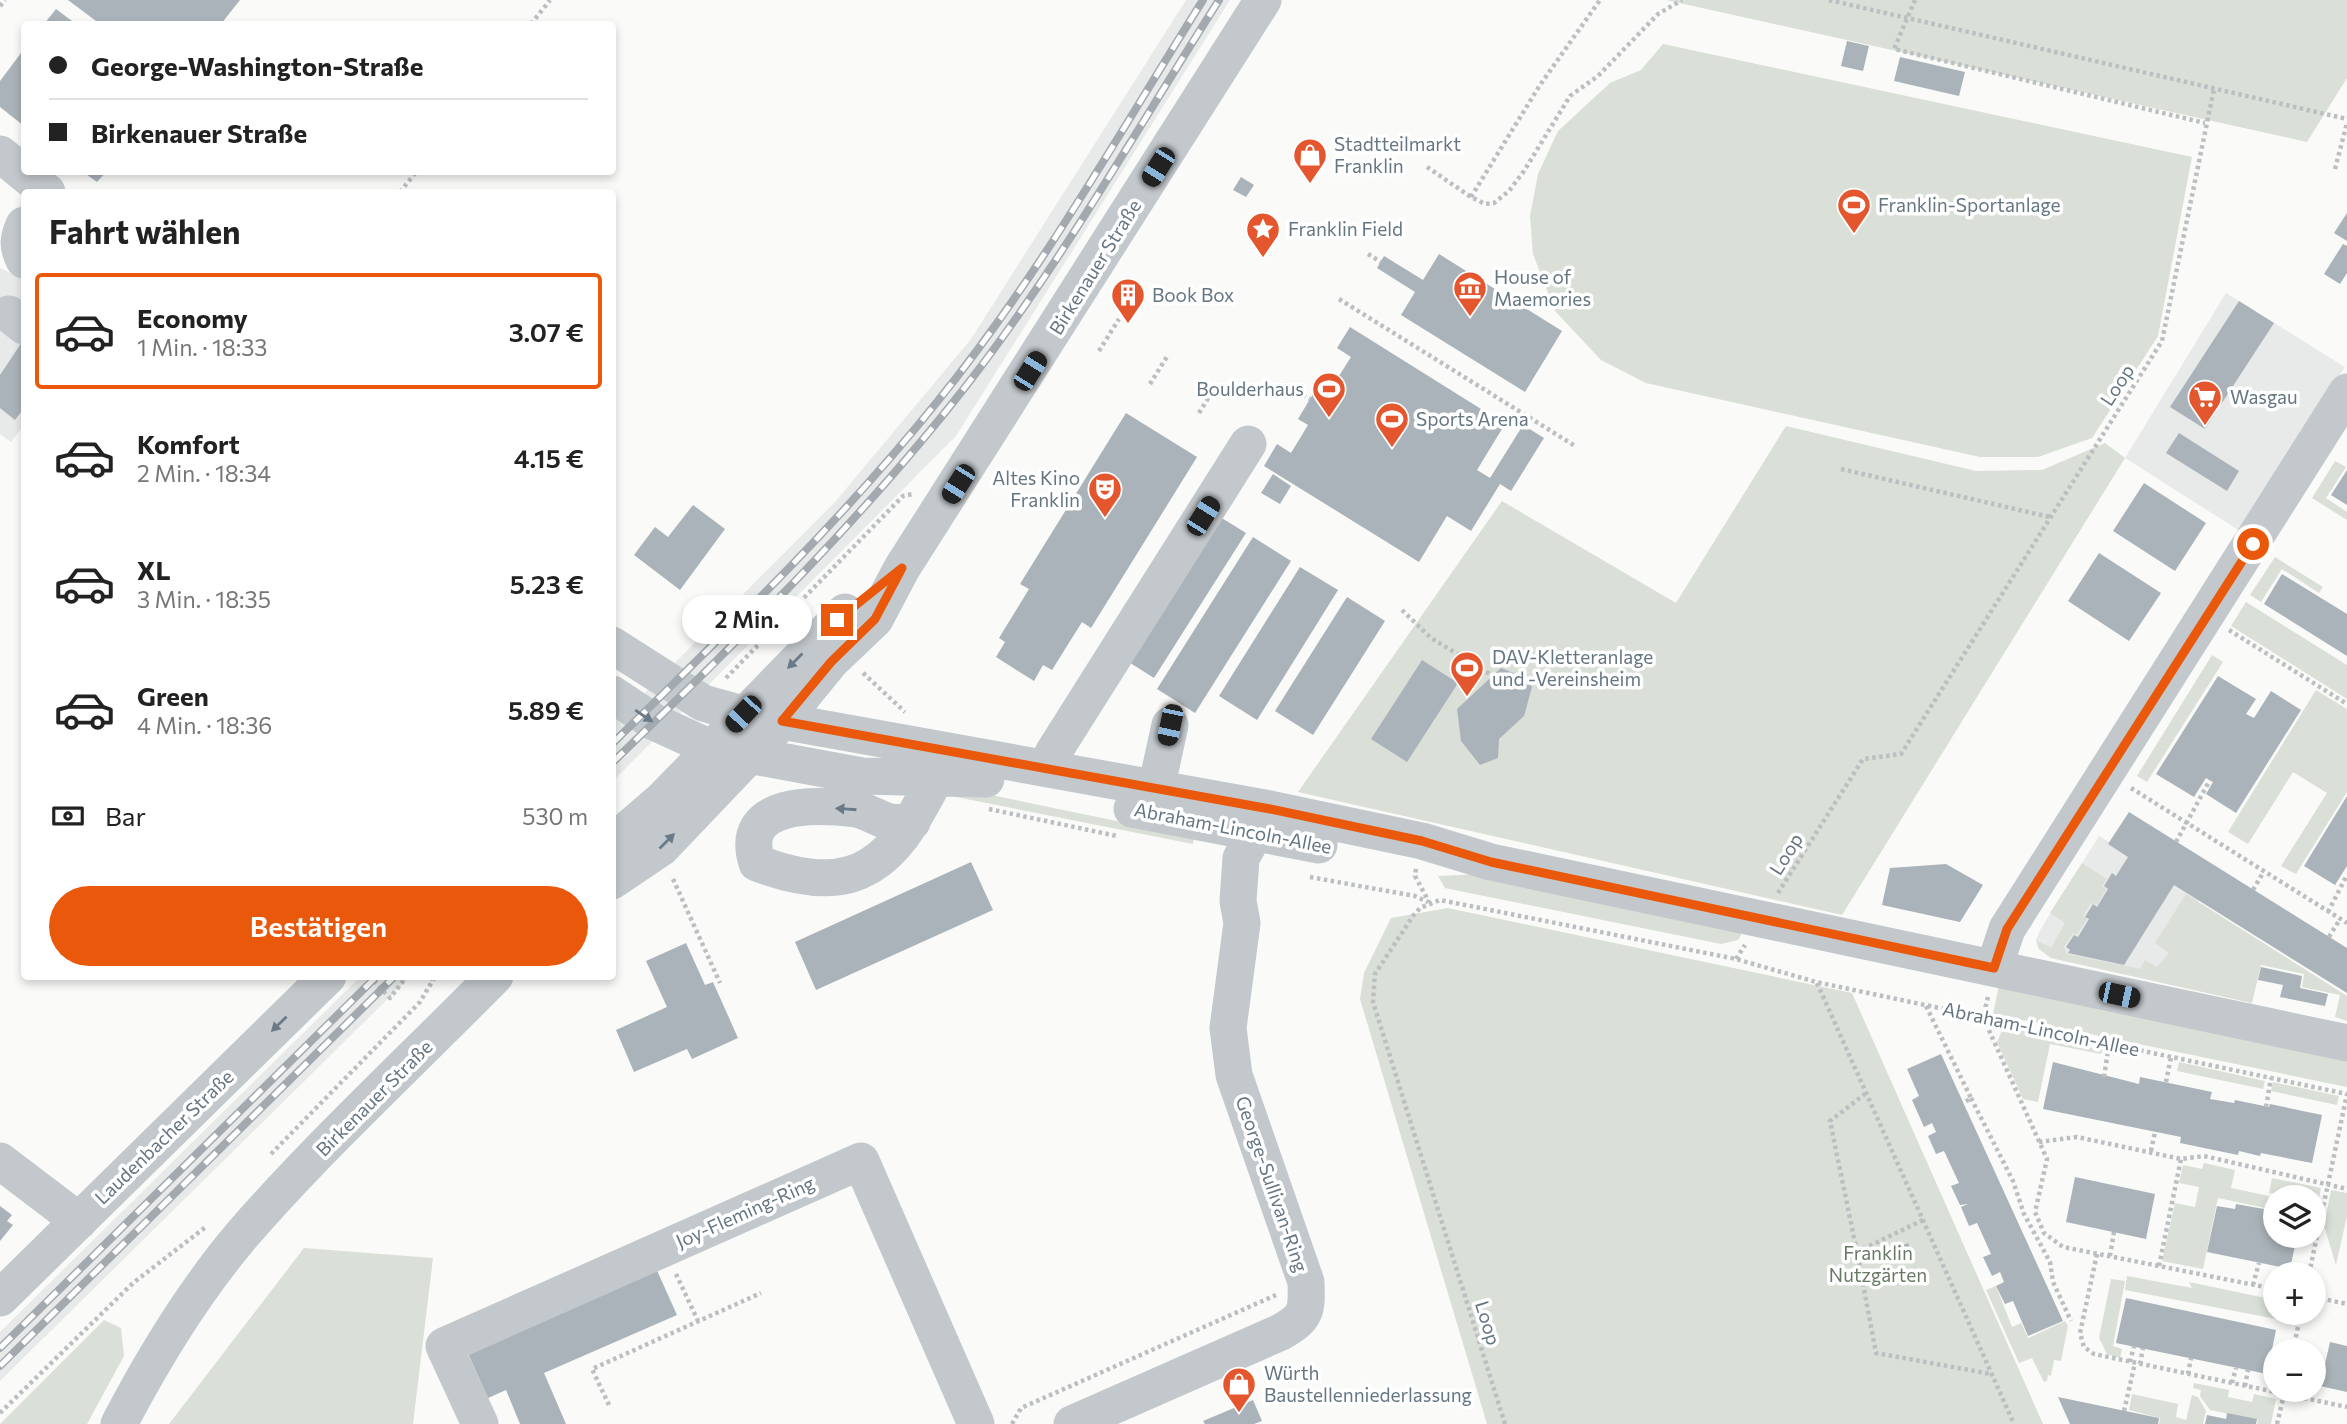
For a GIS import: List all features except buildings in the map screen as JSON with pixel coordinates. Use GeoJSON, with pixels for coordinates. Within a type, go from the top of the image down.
{"type":"FeatureCollection","features":[{"type":"Feature","properties":{"kind":"street","name":"Birkenauer Straße"},"geometry":{"type":"LineString","coordinates":[[616,878],[661,848],[782,721],[831,662],[875,619],[902,568],[1264,0]]}},
{"type":"Feature","properties":{"kind":"street"},"geometry":{"type":"LineString","coordinates":[[0,154],[21,171]]}},
{"type":"Feature","properties":{"kind":"street"},"geometry":{"type":"LineString","coordinates":[[26,175],[43,189]]}},
{"type":"Feature","properties":{"kind":"street"},"geometry":{"type":"LineString","coordinates":[[0,206],[21,223]]}},
{"type":"Feature","properties":{"kind":"street"},"geometry":{"type":"LineString","coordinates":[[21,232],[21,253]]}},
{"type":"Feature","properties":{"kind":"street"},"geometry":{"type":"LineString","coordinates":[[1994,968],[2007,929],[2347,392]]}},
{"type":"Feature","properties":{"kind":"street"},"geometry":{"type":"LineString","coordinates":[[1049,769],[1053,753],[1248,444]]}},
{"type":"Feature","properties":{"kind":"street","name":"Birkenauer Straße"},"geometry":{"type":"LineString","coordinates":[[711,748],[852,605],[902,568]]}},
{"type":"Feature","properties":{"kind":"street"},"geometry":{"type":"LineString","coordinates":[[616,647],[703,703],[743,714],[928,748]]}},
{"type":"Feature","properties":{"kind":"street"},"geometry":{"type":"LineString","coordinates":[[616,693],[644,664]]}},
{"type":"Feature","properties":{"kind":"street"},"geometry":{"type":"LineString","coordinates":[[616,698],[654,722],[711,748],[862,776],[928,748]]}},
{"type":"Feature","properties":{"kind":"street"},"geometry":{"type":"LineString","coordinates":[[1154,801],[1170,725]]}},
{"type":"Feature","properties":{"kind":"street"},"geometry":{"type":"LineString","coordinates":[[616,840],[663,799],[711,748]]}},
{"type":"Feature","properties":{"kind":"street"},"geometry":{"type":"LineString","coordinates":[[912,822],[928,748]]}},
{"type":"Feature","properties":{"kind":"street","name":"Abraham-Lincoln-Allee"},"geometry":{"type":"LineString","coordinates":[[928,748],[1049,769],[1266,835],[1422,841],[1491,862],[2347,1043]]}},
{"type":"Feature","properties":{"kind":"street","name":"Abraham-Lincoln-Allee"},"geometry":{"type":"LineString","coordinates":[[928,748],[976,777],[1154,801]]}},
{"type":"Feature","properties":{"kind":"street","name":"George-Sullivan-Ring"},"geometry":{"type":"LineString","coordinates":[[1072,1424],[1299,1322],[1307,1308],[1306,1282],[1234,1075],[1228,1028],[1242,923],[1238,901],[1241,858],[1266,835]]}},
{"type":"Feature","properties":{"kind":"street","name":"Laudenbacher Straße"},"geometry":{"type":"LineString","coordinates":[[0,1298],[324,980]]}},
{"type":"Feature","properties":{"kind":"street","name":"Birkenauer Straße"},"geometry":{"type":"LineString","coordinates":[[254,1221],[289,1152],[458,980]]}},
{"type":"Feature","properties":{"kind":"street","name":"Birkenauer Straße"},"geometry":{"type":"LineString","coordinates":[[118,1424],[201,1291],[254,1221],[491,980]]}},
{"type":"Feature","properties":{"kind":"street","name":"Joy-Fleming-Ring"},"geometry":{"type":"LineString","coordinates":[[480,1424],[444,1346],[861,1160],[976,1424]]}},
{"type":"Feature","properties":{"kind":"street"},"geometry":{"type":"LineString","coordinates":[[0,1161],[79,1220]]}},
{"type":"Feature","properties":{"kind":"path"},"geometry":{"type":"LineString","coordinates":[[0,6],[5,0]]}},
{"type":"Feature","properties":{"kind":"path"},"geometry":{"type":"LineString","coordinates":[[533,21],[550,0]]}},
{"type":"Feature","properties":{"kind":"path"},"geometry":{"type":"LineString","coordinates":[[1471,198],[1540,85],[1600,0]]}},
{"type":"Feature","properties":{"kind":"path"},"geometry":{"type":"LineString","coordinates":[[1427,167],[1471,198],[1485,204],[1494,203],[1509,191],[1570,96],[1598,76],[1658,14],[1682,0]]}},
{"type":"Feature","properties":{"kind":"path"},"geometry":{"type":"LineString","coordinates":[[1829,0],[2347,121],[2335,169]]}},
{"type":"Feature","properties":{"kind":"path"},"geometry":{"type":"LineString","coordinates":[[1914,0],[1894,49],[2205,123]]}},
{"type":"Feature","properties":{"kind":"path","name":"Loop"},"geometry":{"type":"LineString","coordinates":[[1760,920],[1863,759],[1901,754],[2162,341],[2214,89]]}},
{"type":"Feature","properties":{"kind":"path"},"geometry":{"type":"LineString","coordinates":[[402,189],[414,175]]}},
{"type":"Feature","properties":{"kind":"path"},"geometry":{"type":"LineString","coordinates":[[1368,254],[1381,262]]}},
{"type":"Feature","properties":{"kind":"path"},"geometry":{"type":"LineString","coordinates":[[1339,299],[1575,446]]}},
{"type":"Feature","properties":{"kind":"path"},"geometry":{"type":"LineString","coordinates":[[1099,351],[1119,319]]}},
{"type":"Feature","properties":{"kind":"path"},"geometry":{"type":"LineString","coordinates":[[1150,384],[1168,355]]}},
{"type":"Feature","properties":{"kind":"path"},"geometry":{"type":"LineString","coordinates":[[1199,413],[1217,384]]}},
{"type":"Feature","properties":{"kind":"path"},"geometry":{"type":"LineString","coordinates":[[1285,384],[1310,399]]}},
{"type":"Feature","properties":{"kind":"path"},"geometry":{"type":"LineString","coordinates":[[1841,469],[2050,517]]}},
{"type":"Feature","properties":{"kind":"path"},"geometry":{"type":"LineString","coordinates":[[784,621],[903,496],[958,484]]}},
{"type":"Feature","properties":{"kind":"path"},"geometry":{"type":"LineString","coordinates":[[1402,610],[1431,638],[1493,677]]}},
{"type":"Feature","properties":{"kind":"path"},"geometry":{"type":"LineString","coordinates":[[2207,616],[2347,704]]}},
{"type":"Feature","properties":{"kind":"path"},"geometry":{"type":"LineString","coordinates":[[860,669],[928,748]]}},
{"type":"Feature","properties":{"kind":"path"},"geometry":{"type":"LineString","coordinates":[[2106,773],[2347,923]]}},
{"type":"Feature","properties":{"kind":"path"},"geometry":{"type":"LineString","coordinates":[[2176,842],[2210,780]]}},
{"type":"Feature","properties":{"kind":"path"},"geometry":{"type":"LineString","coordinates":[[1011,814],[1052,822]]}},
{"type":"Feature","properties":{"kind":"path"},"geometry":{"type":"LineString","coordinates":[[1266,835],[1292,873],[1415,897],[1429,903]]}},
{"type":"Feature","properties":{"kind":"path"},"geometry":{"type":"LineString","coordinates":[[2253,890],[2263,873]]}},
{"type":"Feature","properties":{"kind":"path"},"geometry":{"type":"LineString","coordinates":[[2328,912],[2347,875]]}},
{"type":"Feature","properties":{"kind":"path"},"geometry":{"type":"LineString","coordinates":[[673,879],[720,983]]}},
{"type":"Feature","properties":{"kind":"path","name":"Abraham-Lincoln-Allee"},"geometry":{"type":"LineString","coordinates":[[1429,903],[1451,900],[1737,960],[1816,982],[2347,1094]]}},
{"type":"Feature","properties":{"kind":"path","name":"Loop"},"geometry":{"type":"LineString","coordinates":[[1429,903],[1413,916],[1375,974],[1373,1002],[1505,1424]]}},
{"type":"Feature","properties":{"kind":"path"},"geometry":{"type":"LineString","coordinates":[[2329,937],[2340,919]]}},
{"type":"Feature","properties":{"kind":"path"},"geometry":{"type":"LineString","coordinates":[[1994,968],[1983,1017],[2047,1159],[2035,1212],[2044,1233],[2063,1247],[2263,1287]]}},
{"type":"Feature","properties":{"kind":"path"},"geometry":{"type":"LineString","coordinates":[[373,980],[390,998],[404,980]]}},
{"type":"Feature","properties":{"kind":"path"},"geometry":{"type":"LineString","coordinates":[[263,1164],[279,1144],[420,1002],[433,980]]}},
{"type":"Feature","properties":{"kind":"path"},"geometry":{"type":"LineString","coordinates":[[1816,982],[2014,1424]]}},
{"type":"Feature","properties":{"kind":"path"},"geometry":{"type":"LineString","coordinates":[[1926,1005],[2013,1181],[2024,1214],[2050,1262],[2053,1282],[2071,1321]]}},
{"type":"Feature","properties":{"kind":"path"},"geometry":{"type":"LineString","coordinates":[[2104,1077],[2109,1044]]}},
{"type":"Feature","properties":{"kind":"path"},"geometry":{"type":"LineString","coordinates":[[2166,1082],[2171,1057]]}},
{"type":"Feature","properties":{"kind":"path"},"geometry":{"type":"LineString","coordinates":[[2266,1107],[2270,1078]]}},
{"type":"Feature","properties":{"kind":"path"},"geometry":{"type":"LineString","coordinates":[[1865,1094],[1830,1121],[1876,1353],[1990,1374]]}},
{"type":"Feature","properties":{"kind":"path"},"geometry":{"type":"LineString","coordinates":[[2312,1262],[2347,1094]]}},
{"type":"Feature","properties":{"kind":"path"},"geometry":{"type":"LineString","coordinates":[[1964,1103],[1971,1098]]}},
{"type":"Feature","properties":{"kind":"path"},"geometry":{"type":"LineString","coordinates":[[2151,1151],[2155,1132]]}},
{"type":"Feature","properties":{"kind":"path"},"geometry":{"type":"LineString","coordinates":[[2039,1142],[2077,1137],[2181,1159],[2204,1156],[2347,1189]]}},
{"type":"Feature","properties":{"kind":"path"},"geometry":{"type":"LineString","coordinates":[[2159,1266],[2181,1159]]}},
{"type":"Feature","properties":{"kind":"path"},"geometry":{"type":"LineString","coordinates":[[1857,1252],[1923,1220]]}},
{"type":"Feature","properties":{"kind":"path"},"geometry":{"type":"LineString","coordinates":[[0,1413],[133,1283],[212,1222]]}},
{"type":"Feature","properties":{"kind":"path"},"geometry":{"type":"LineString","coordinates":[[2110,1256],[2114,1232]]}},
{"type":"Feature","properties":{"kind":"path"},"geometry":{"type":"LineString","coordinates":[[2097,1254],[2080,1333],[2084,1347],[2094,1354],[2263,1388]]}},
{"type":"Feature","properties":{"kind":"path"},"geometry":{"type":"LineString","coordinates":[[648,1255],[676,1274],[698,1321]]}},
{"type":"Feature","properties":{"kind":"path"},"geometry":{"type":"LineString","coordinates":[[2253,1285],[2259,1263]]}},
{"type":"Feature","properties":{"kind":"path"},"geometry":{"type":"LineString","coordinates":[[1012,1424],[1021,1408],[1306,1282]]}},
{"type":"Feature","properties":{"kind":"path"},"geometry":{"type":"LineString","coordinates":[[609,1405],[592,1369],[761,1293]]}},
{"type":"Feature","properties":{"kind":"path"},"geometry":{"type":"LineString","coordinates":[[2326,1300],[2347,1304]]}},
{"type":"Feature","properties":{"kind":"path"},"geometry":{"type":"LineString","coordinates":[[2134,1346],[2135,1363]]}},
{"type":"Feature","properties":{"kind":"path"},"geometry":{"type":"LineString","coordinates":[[2124,1411],[2135,1363],[2143,1348]]}},
{"type":"Feature","properties":{"kind":"path"},"geometry":{"type":"LineString","coordinates":[[2188,1374],[2191,1358]]}},
{"type":"Feature","properties":{"kind":"path"},"geometry":{"type":"LineString","coordinates":[[2232,1383],[2236,1368]]}},
{"type":"Feature","properties":{"kind":"path"},"geometry":{"type":"LineString","coordinates":[[2245,1385],[2248,1370]]}},
{"type":"Feature","properties":{"kind":"path"},"geometry":{"type":"LineString","coordinates":[[2277,1424],[2282,1402]]}},
{"type":"Feature","properties":{"kind":"path"},"geometry":{"type":"LineString","coordinates":[[2326,1402],[2347,1407]]}},
{"type":"Feature","properties":{"kind":"shaded area"},"geometry":{"type":"Polygon","coordinates":[[[1186,0],[1230,0],[956,436],[616,778],[616,717],[620,718],[835,502],[971,339],[1186,0]]]}},
{"type":"Feature","properties":{"kind":"shaded area"},"geometry":{"type":"Polygon","coordinates":[[[0,268],[21,278],[21,429],[11,442],[0,434],[0,268]]]}},
{"type":"Feature","properties":{"kind":"shaded area"},"geometry":{"type":"Polygon","coordinates":[[[2226,293],[2345,367],[2243,533],[2125,458],[2226,293]]]}},
{"type":"Feature","properties":{"kind":"shaded area"},"geometry":{"type":"Polygon","coordinates":[[[2099,836],[2200,898],[2196,905],[2252,1003],[2051,958],[2039,949],[2036,940],[2040,930],[2099,836]]]}},
{"type":"Feature","properties":{"kind":"shaded area"},"geometry":{"type":"Polygon","coordinates":[[[357,980],[407,980],[0,1381],[0,1332],[357,980]]]}},
{"type":"Feature","properties":{"kind":"green space"},"geometry":{"type":"Polygon","coordinates":[[[1666,0],[2347,0],[2347,78],[2307,142],[1666,0]]]}},
{"type":"Feature","properties":{"kind":"green space","name":"Franklin-Sportanlage"},"geometry":{"type":"Polygon","coordinates":[[[1663,44],[2192,157],[2158,336],[2092,438],[2038,457],[1980,457],[1646,383],[1601,360],[1555,311],[1533,254],[1530,216],[1538,174],[1558,131],[1610,83],[1641,70],[1663,44]]]}},
{"type":"Feature","properties":{"kind":"green space"},"geometry":{"type":"Polygon","coordinates":[[[1786,426],[1976,471],[2042,470],[2105,443],[2125,458],[1842,915],[1298,792],[1502,501],[1676,603],[1786,426]]]}},
{"type":"Feature","properties":{"kind":"green space"},"geometry":{"type":"Polygon","coordinates":[[[2335,461],[2346,467],[2326,498],[2347,512],[2347,520],[2312,498],[2335,461]]]}},
{"type":"Feature","properties":{"kind":"green space"},"geometry":{"type":"Polygon","coordinates":[[[2275,557],[2323,587],[2319,593],[2282,569],[2261,602],[2250,595],[2275,557]]]}},
{"type":"Feature","properties":{"kind":"green space"},"geometry":{"type":"Polygon","coordinates":[[[2246,602],[2347,665],[2347,699],[2231,626],[2246,602]]]}},
{"type":"Feature","properties":{"kind":"green space"},"geometry":{"type":"Polygon","coordinates":[[[2212,655],[2223,662],[2147,782],[2137,776],[2212,655]]]}},
{"type":"Feature","properties":{"kind":"green space"},"geometry":{"type":"Polygon","coordinates":[[[2316,690],[2347,709],[2347,792],[2296,874],[2281,866],[2327,793],[2293,772],[2248,844],[2228,832],[2316,690]]]}},
{"type":"Feature","properties":{"kind":"green space"},"geometry":{"type":"Polygon","coordinates":[[[967,790],[1194,837],[1193,844],[951,796],[967,790]]]}},
{"type":"Feature","properties":{"kind":"green space"},"geometry":{"type":"Polygon","coordinates":[[[2082,863],[2107,879],[2102,886],[2106,890],[2097,905],[2091,903],[2083,916],[2087,919],[2077,935],[2073,933],[2064,947],[2067,954],[2140,969],[2145,960],[2157,967],[2169,953],[2155,943],[2186,894],[2347,996],[2347,1021],[2335,1017],[2340,995],[2302,987],[2304,974],[2261,965],[2252,1003],[2051,958],[2039,949],[2036,940],[2051,948],[2065,923],[2050,913],[2082,863]]]}},
{"type":"Feature","properties":{"kind":"green space"},"geometry":{"type":"Polygon","coordinates":[[[1482,874],[1746,927],[1738,940],[1721,944],[1445,888],[1438,876],[1482,874]]]}},
{"type":"Feature","properties":{"kind":"green space","name":"Franklin Nutzgärten"},"geometry":{"type":"Polygon","coordinates":[[[1448,908],[1852,993],[2043,1424],[1487,1424],[1360,999],[1364,973],[1391,918],[1448,908]]]}},
{"type":"Feature","properties":{"kind":"green space"},"geometry":{"type":"Polygon","coordinates":[[[1999,985],[2347,1057],[2347,1087],[1993,1014],[1999,985]]]}},
{"type":"Feature","properties":{"kind":"green space"},"geometry":{"type":"Polygon","coordinates":[[[2004,1026],[2086,1043],[2085,1046],[2093,1048],[2094,1045],[2104,1047],[2101,1054],[2050,1044],[2038,1102],[2023,1099],[1997,1042],[2004,1026]]]}},
{"type":"Feature","properties":{"kind":"green space"},"geometry":{"type":"Polygon","coordinates":[[[2179,1062],[2265,1081],[2263,1089],[2177,1071],[2179,1062]]]}},
{"type":"Feature","properties":{"kind":"green space"},"geometry":{"type":"Polygon","coordinates":[[[2273,1082],[2339,1096],[2337,1105],[2271,1091],[2273,1082]]]}},
{"type":"Feature","properties":{"kind":"green space"},"geometry":{"type":"Polygon","coordinates":[[[2204,1163],[2235,1170],[2231,1188],[2263,1195],[2263,1207],[2218,1198],[2203,1269],[2162,1261],[2175,1203],[2195,1207],[2199,1187],[2179,1183],[2183,1165],[2202,1169],[2204,1163]]]}},
{"type":"Feature","properties":{"kind":"green space"},"geometry":{"type":"Polygon","coordinates":[[[2272,1178],[2306,1185],[2271,1185],[2272,1178]]]}},
{"type":"Feature","properties":{"kind":"green space"},"geometry":{"type":"Polygon","coordinates":[[[2331,1190],[2347,1193],[2347,1216],[2336,1265],[2326,1232],[2331,1190]]]}},
{"type":"Feature","properties":{"kind":"green space"},"geometry":{"type":"Polygon","coordinates":[[[304,1248],[433,1258],[413,1424],[169,1424],[304,1248]]]}},
{"type":"Feature","properties":{"kind":"green space"},"geometry":{"type":"Polygon","coordinates":[[[2127,1276],[2192,1288],[2189,1282],[2263,1297],[2263,1316],[2125,1290],[2127,1276]]]}},
{"type":"Feature","properties":{"kind":"green space"},"geometry":{"type":"Polygon","coordinates":[[[2111,1279],[2125,1281],[2113,1346],[2122,1349],[2120,1358],[2107,1354],[2099,1338],[2111,1279]]]}},
{"type":"Feature","properties":{"kind":"green space"},"geometry":{"type":"Polygon","coordinates":[[[1996,1286],[2012,1327],[2021,1323],[2028,1338],[2065,1321],[2068,1326],[2061,1361],[2054,1360],[2051,1376],[2048,1375],[2047,1381],[2044,1382],[2032,1358],[2019,1363],[1986,1290],[1996,1286]]]}},
{"type":"Feature","properties":{"kind":"green space"},"geometry":{"type":"Polygon","coordinates":[[[104,1320],[121,1328],[124,1356],[87,1424],[0,1424],[104,1320]]]}},
{"type":"Feature","properties":{"kind":"green space"},"geometry":{"type":"Polygon","coordinates":[[[2194,1383],[2229,1390],[2228,1397],[2252,1402],[2254,1394],[2263,1396],[2263,1402],[2275,1402],[2271,1424],[2257,1424],[2258,1420],[2210,1410],[2200,1396],[2201,1390],[2193,1388],[2194,1383]]]}},
{"type":"Feature","properties":{"kind":"green space"},"geometry":{"type":"Polygon","coordinates":[[[2132,1394],[2178,1404],[2176,1417],[2186,1420],[2192,1395],[2198,1397],[2206,1411],[2203,1424],[2159,1424],[2160,1418],[2129,1410],[2132,1394]]]}},
{"type":"Feature","properties":{"kind":"railway"},"geometry":{"type":"LineString","coordinates":[[616,740],[820,535],[937,402],[974,355],[1043,256],[1203,0]]}},
{"type":"Feature","properties":{"kind":"railway"},"geometry":{"type":"LineString","coordinates":[[616,759],[754,623],[845,528],[973,377],[1070,239],[1219,0]]}},
{"type":"Feature","properties":{"kind":"railway"},"geometry":{"type":"LineString","coordinates":[[0,1348],[373,980]]}},
{"type":"Feature","properties":{"kind":"railway"},"geometry":{"type":"LineString","coordinates":[[0,1366],[391,980]]}},
{"type":"Feature","properties":{"kind":"place","name":"Stadtteilmarkt Franklin"},"geometry":{"type":"Point","coordinates":[1310,185]}},
{"type":"Feature","properties":{"kind":"place","name":"Franklin-Sportanlage"},"geometry":{"type":"Point","coordinates":[1854,235]}},
{"type":"Feature","properties":{"kind":"place","name":"Franklin Field"},"geometry":{"type":"Point","coordinates":[1263,259]}},
{"type":"Feature","properties":{"kind":"place","name":"House of Maemories"},"geometry":{"type":"Point","coordinates":[1470,318]}},
{"type":"Feature","properties":{"kind":"place","name":"Book Box"},"geometry":{"type":"Point","coordinates":[1128,325]}},
{"type":"Feature","properties":{"kind":"place","name":"Boulderhaus"},"geometry":{"type":"Point","coordinates":[1329,419]}},
{"type":"Feature","properties":{"kind":"place","name":"Wasgau"},"geometry":{"type":"Point","coordinates":[2205,427]}},
{"type":"Feature","properties":{"kind":"place","name":"Sports Arena"},"geometry":{"type":"Point","coordinates":[1392,449]}},
{"type":"Feature","properties":{"kind":"place","name":"Altes Kino Franklin"},"geometry":{"type":"Point","coordinates":[1105,519]}},
{"type":"Feature","properties":{"kind":"place","name":"DAV-Kletteranlage und -Vereinsheim"},"geometry":{"type":"Point","coordinates":[1467,698]}},
{"type":"Feature","properties":{"kind":"place","name":"Würth Baustellenniederlassung"},"geometry":{"type":"Point","coordinates":[1239,1414]}},
{"type":"Feature","properties":{"kind":"route"},"geometry":{"type":"LineString","coordinates":[[837,620],[852,605],[902,568],[875,619],[831,662],[782,721],[1270,809],[1422,841],[1491,862],[1994,968],[2007,929],[2253,544]]}}]}
